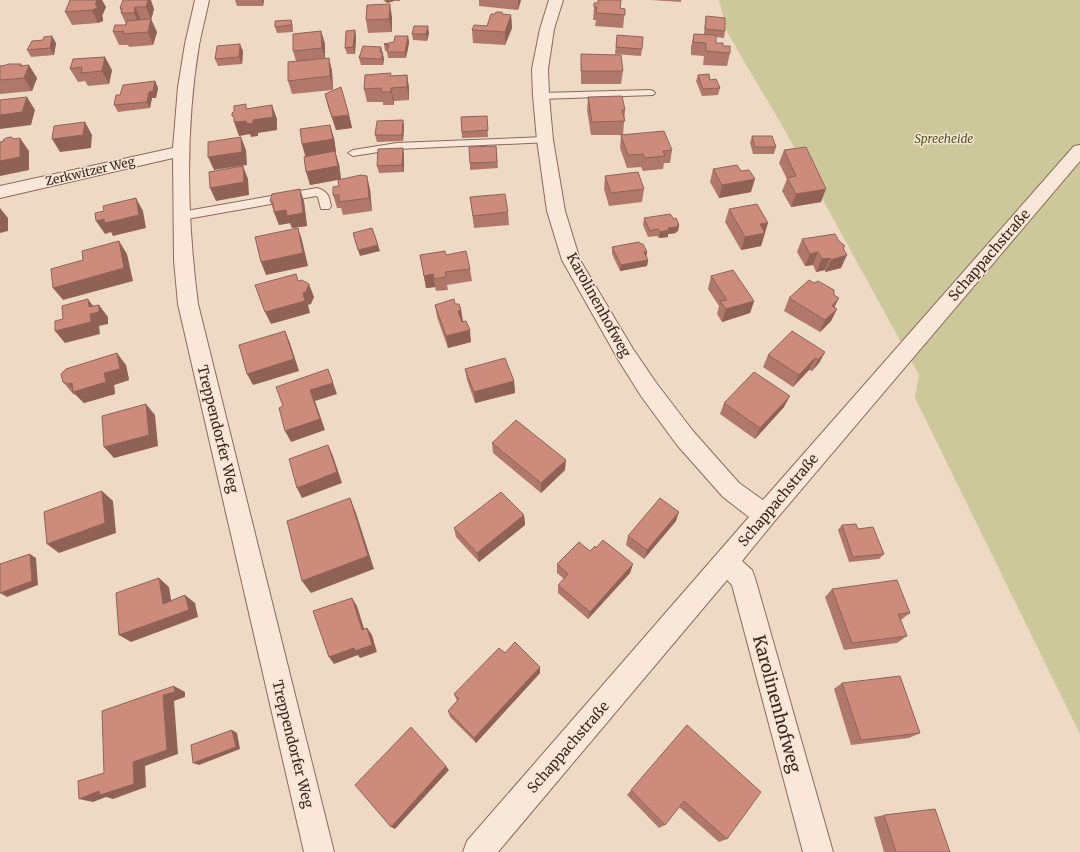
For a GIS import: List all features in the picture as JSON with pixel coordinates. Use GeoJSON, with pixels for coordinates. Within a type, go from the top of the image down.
{"type":"FeatureCollection","features":[{"type":"Feature","properties":{"kind":"street","name":"Treppendorfer Weg"},"geometry":{"type":"LineString","coordinates":[[202,0],[192,44],[186,87],[181,152],[183,260],[188,304],[319,852]]}},
{"type":"Feature","properties":{"kind":"street","name":"Karolinenhofweg"},"geometry":{"type":"LineString","coordinates":[[556,0],[547,29],[540,68],[541,96],[545,140],[556,211],[571,260],[594,302],[640,377],[685,438],[731,490],[765,515]]}},
{"type":"Feature","properties":{"kind":"street","name":"Schappachstraße"},"geometry":{"type":"LineString","coordinates":[[478,852],[726,563],[765,515],[1080,150]]}},
{"type":"Feature","properties":{"kind":"street","name":"Zerkwitzer Weg"},"geometry":{"type":"LineString","coordinates":[[0,192],[162,154],[181,152]]}},
{"type":"Feature","properties":{"kind":"street","name":"Karolinenhofweg"},"geometry":{"type":"LineString","coordinates":[[726,563],[743,578],[818,852]]}},
{"type":"Feature","properties":{"kind":"lane"},"geometry":{"type":"LineString","coordinates":[[541,96],[650,93]]}},
{"type":"Feature","properties":{"kind":"lane"},"geometry":{"type":"LineString","coordinates":[[353,153],[397,146],[545,140]]}},
{"type":"Feature","properties":{"kind":"lane"},"geometry":{"type":"LineString","coordinates":[[181,216],[318,192],[323,195],[325,206]]}},
{"type":"Feature","properties":{"kind":"green space","name":"Spreeheide"},"geometry":{"type":"Polygon","coordinates":[[[719,0],[1080,0],[1080,734],[915,398],[919,375],[784,129],[727,32],[719,0]]]}},
{"type":"Feature","properties":{"kind":"building"},"geometry":{"type":"Polygon","coordinates":[[[70,0],[97,0],[95,5],[97,5],[97,8],[92,10],[65,12],[70,0]]]}},
{"type":"Feature","properties":{"kind":"building"},"geometry":{"type":"Polygon","coordinates":[[[123,0],[148,0],[146,7],[135,7],[134,13],[121,13],[122,8],[120,8],[123,0]]]}},
{"type":"Feature","properties":{"kind":"building"},"geometry":{"type":"Polygon","coordinates":[[[598,0],[621,0],[620,8],[625,9],[625,15],[596,13],[597,7],[594,7],[594,3],[598,3],[598,0]]]}},
{"type":"Feature","properties":{"kind":"building"},"geometry":{"type":"Polygon","coordinates":[[[390,4],[389,19],[366,20],[367,5],[390,4]]]}},
{"type":"Feature","properties":{"kind":"building"},"geometry":{"type":"Polygon","coordinates":[[[496,12],[511,15],[505,32],[472,30],[474,25],[487,26],[491,14],[495,14],[496,12]]]}},
{"type":"Feature","properties":{"kind":"building"},"geometry":{"type":"Polygon","coordinates":[[[706,16],[725,18],[725,31],[705,29],[706,16]]]}},
{"type":"Feature","properties":{"kind":"building"},"geometry":{"type":"Polygon","coordinates":[[[151,19],[148,32],[123,34],[124,31],[113,32],[115,25],[126,25],[127,21],[151,19]]]}},
{"type":"Feature","properties":{"kind":"building"},"geometry":{"type":"Polygon","coordinates":[[[291,20],[292,25],[275,27],[275,21],[291,20]]]}},
{"type":"Feature","properties":{"kind":"building"},"geometry":{"type":"Polygon","coordinates":[[[414,26],[428,26],[426,34],[412,34],[414,26]]]}},
{"type":"Feature","properties":{"kind":"building"},"geometry":{"type":"Polygon","coordinates":[[[355,30],[353,47],[345,48],[346,31],[355,30]]]}},
{"type":"Feature","properties":{"kind":"building"},"geometry":{"type":"Polygon","coordinates":[[[321,31],[322,48],[293,51],[293,34],[321,31]]]}},
{"type":"Feature","properties":{"kind":"building"},"geometry":{"type":"Polygon","coordinates":[[[694,34],[716,35],[716,43],[723,43],[723,46],[730,46],[730,53],[706,51],[706,43],[693,42],[694,34]]]}},
{"type":"Feature","properties":{"kind":"building"},"geometry":{"type":"Polygon","coordinates":[[[617,35],[643,37],[642,49],[616,47],[617,35]]]}},
{"type":"Feature","properties":{"kind":"building"},"geometry":{"type":"Polygon","coordinates":[[[52,36],[50,48],[27,50],[32,41],[43,40],[44,37],[52,36]]]}},
{"type":"Feature","properties":{"kind":"building"},"geometry":{"type":"Polygon","coordinates":[[[395,36],[408,36],[405,52],[387,52],[389,45],[384,44],[394,42],[395,36]]]}},
{"type":"Feature","properties":{"kind":"building"},"geometry":{"type":"Polygon","coordinates":[[[240,44],[239,57],[215,59],[217,46],[240,44]]]}},
{"type":"Feature","properties":{"kind":"building"},"geometry":{"type":"Polygon","coordinates":[[[363,46],[381,47],[380,52],[383,53],[381,59],[359,58],[363,46]]]}},
{"type":"Feature","properties":{"kind":"building"},"geometry":{"type":"Polygon","coordinates":[[[581,54],[621,55],[623,71],[581,71],[581,54]]]}},
{"type":"Feature","properties":{"kind":"building"},"geometry":{"type":"Polygon","coordinates":[[[105,57],[102,71],[81,73],[82,67],[70,69],[73,59],[105,57]]]}},
{"type":"Feature","properties":{"kind":"building"},"geometry":{"type":"Polygon","coordinates":[[[329,58],[330,76],[288,81],[288,62],[329,58]]]}},
{"type":"Feature","properties":{"kind":"building"},"geometry":{"type":"Polygon","coordinates":[[[21,64],[20,66],[29,65],[24,78],[0,80],[0,66],[21,64]]]}},
{"type":"Feature","properties":{"kind":"building"},"geometry":{"type":"Polygon","coordinates":[[[391,73],[390,76],[407,75],[407,87],[391,88],[391,92],[381,92],[381,88],[364,89],[365,75],[391,73]]]}},
{"type":"Feature","properties":{"kind":"building"},"geometry":{"type":"Polygon","coordinates":[[[709,74],[710,80],[716,79],[720,88],[703,89],[698,75],[709,74]]]}},
{"type":"Feature","properties":{"kind":"building"},"geometry":{"type":"Polygon","coordinates":[[[155,81],[153,91],[149,92],[147,102],[114,105],[116,95],[120,95],[123,85],[155,81]]]}},
{"type":"Feature","properties":{"kind":"building"},"geometry":{"type":"Polygon","coordinates":[[[341,87],[349,115],[332,117],[325,94],[341,87]]]}},
{"type":"Feature","properties":{"kind":"building"},"geometry":{"type":"Polygon","coordinates":[[[622,96],[625,110],[622,110],[625,121],[592,122],[588,97],[622,96]]]}},
{"type":"Feature","properties":{"kind":"building"},"geometry":{"type":"Polygon","coordinates":[[[27,97],[22,112],[0,115],[0,100],[27,97]]]}},
{"type":"Feature","properties":{"kind":"building"},"geometry":{"type":"Polygon","coordinates":[[[246,104],[246,109],[272,105],[273,117],[253,120],[253,123],[247,124],[246,121],[234,122],[232,113],[234,112],[234,106],[246,104]]]}},
{"type":"Feature","properties":{"kind":"building"},"geometry":{"type":"Polygon","coordinates":[[[487,116],[488,130],[462,132],[461,117],[487,116]]]}},
{"type":"Feature","properties":{"kind":"building"},"geometry":{"type":"Polygon","coordinates":[[[403,120],[402,135],[375,135],[377,121],[403,120]]]}},
{"type":"Feature","properties":{"kind":"building"},"geometry":{"type":"Polygon","coordinates":[[[85,122],[83,135],[52,139],[54,126],[85,122]]]}},
{"type":"Feature","properties":{"kind":"building"},"geometry":{"type":"Polygon","coordinates":[[[330,125],[333,139],[302,144],[300,129],[330,125]]]}},
{"type":"Feature","properties":{"kind":"building"},"geometry":{"type":"Polygon","coordinates":[[[664,131],[672,150],[663,151],[665,156],[645,158],[643,154],[628,155],[621,135],[664,131]]]}},
{"type":"Feature","properties":{"kind":"building"},"geometry":{"type":"Polygon","coordinates":[[[752,136],[772,136],[776,147],[755,147],[752,136]]]}},
{"type":"Feature","properties":{"kind":"building"},"geometry":{"type":"Polygon","coordinates":[[[11,137],[14,139],[20,138],[20,157],[0,161],[0,142],[11,137]]]}},
{"type":"Feature","properties":{"kind":"building"},"geometry":{"type":"Polygon","coordinates":[[[241,137],[242,152],[208,157],[208,142],[241,137]]]}},
{"type":"Feature","properties":{"kind":"building"},"geometry":{"type":"Polygon","coordinates":[[[496,146],[497,162],[470,163],[469,147],[496,146]]]}},
{"type":"Feature","properties":{"kind":"building"},"geometry":{"type":"Polygon","coordinates":[[[806,147],[826,189],[796,194],[787,178],[796,176],[784,150],[806,147]]]}},
{"type":"Feature","properties":{"kind":"building"},"geometry":{"type":"Polygon","coordinates":[[[403,148],[402,165],[377,166],[378,149],[403,148]]]}},
{"type":"Feature","properties":{"kind":"building"},"geometry":{"type":"Polygon","coordinates":[[[335,151],[338,166],[306,172],[304,157],[335,151]]]}},
{"type":"Feature","properties":{"kind":"building"},"geometry":{"type":"Polygon","coordinates":[[[737,165],[741,171],[749,170],[755,179],[722,185],[713,169],[737,165]]]}},
{"type":"Feature","properties":{"kind":"building"},"geometry":{"type":"Polygon","coordinates":[[[243,166],[244,182],[210,188],[209,172],[243,166]]]}},
{"type":"Feature","properties":{"kind":"building"},"geometry":{"type":"Polygon","coordinates":[[[638,172],[644,189],[611,193],[605,176],[638,172]]]}},
{"type":"Feature","properties":{"kind":"building"},"geometry":{"type":"Polygon","coordinates":[[[361,175],[367,176],[369,198],[339,202],[339,195],[333,195],[333,187],[339,186],[338,180],[361,175]]]}},
{"type":"Feature","properties":{"kind":"building"},"geometry":{"type":"Polygon","coordinates":[[[300,189],[303,213],[287,216],[286,210],[274,212],[273,202],[270,201],[272,194],[300,189]]]}},
{"type":"Feature","properties":{"kind":"building"},"geometry":{"type":"Polygon","coordinates":[[[505,194],[508,212],[473,216],[470,197],[505,194]]]}},
{"type":"Feature","properties":{"kind":"building"},"geometry":{"type":"Polygon","coordinates":[[[136,198],[139,215],[105,223],[104,219],[96,221],[95,213],[104,211],[103,206],[136,198]]]}},
{"type":"Feature","properties":{"kind":"building"},"geometry":{"type":"Polygon","coordinates":[[[757,204],[768,223],[760,224],[765,233],[745,237],[729,209],[757,204]]]}},
{"type":"Feature","properties":{"kind":"building"},"geometry":{"type":"Polygon","coordinates":[[[670,214],[674,219],[676,218],[679,225],[677,225],[677,227],[668,228],[669,230],[660,232],[658,229],[650,231],[644,218],[670,214]]]}},
{"type":"Feature","properties":{"kind":"building"},"geometry":{"type":"Polygon","coordinates":[[[298,228],[303,253],[261,262],[255,237],[298,228]]]}},
{"type":"Feature","properties":{"kind":"building"},"geometry":{"type":"Polygon","coordinates":[[[372,228],[378,245],[358,250],[353,233],[372,228]]]}},
{"type":"Feature","properties":{"kind":"building"},"geometry":{"type":"Polygon","coordinates":[[[835,234],[839,241],[845,246],[843,248],[847,255],[831,260],[830,258],[822,259],[818,252],[810,254],[802,239],[835,234]]]}},
{"type":"Feature","properties":{"kind":"building"},"geometry":{"type":"Polygon","coordinates":[[[119,241],[124,268],[53,288],[51,269],[83,260],[82,251],[119,241]]]}},
{"type":"Feature","properties":{"kind":"building"},"geometry":{"type":"Polygon","coordinates":[[[639,242],[643,244],[647,252],[644,252],[648,260],[621,265],[612,247],[639,242]]]}},
{"type":"Feature","properties":{"kind":"building"},"geometry":{"type":"Polygon","coordinates":[[[445,251],[446,255],[466,251],[470,269],[445,272],[446,277],[434,279],[433,274],[424,276],[420,255],[445,251]]]}},
{"type":"Feature","properties":{"kind":"building"},"geometry":{"type":"Polygon","coordinates":[[[733,270],[754,301],[726,309],[720,301],[727,300],[711,276],[733,270]]]}},
{"type":"Feature","properties":{"kind":"building"},"geometry":{"type":"Polygon","coordinates":[[[296,274],[298,281],[302,280],[309,284],[306,292],[303,293],[305,301],[265,312],[255,285],[296,274]]]}},
{"type":"Feature","properties":{"kind":"building"},"geometry":{"type":"Polygon","coordinates":[[[809,280],[814,283],[818,281],[834,290],[834,295],[839,298],[832,306],[837,309],[825,320],[789,298],[809,280]]]}},
{"type":"Feature","properties":{"kind":"building"},"geometry":{"type":"Polygon","coordinates":[[[88,299],[89,307],[99,305],[99,312],[90,314],[91,322],[55,331],[55,321],[63,319],[62,306],[88,299]]]}},
{"type":"Feature","properties":{"kind":"building"},"geometry":{"type":"Polygon","coordinates":[[[454,299],[455,304],[459,304],[461,310],[458,311],[462,322],[466,321],[470,330],[446,336],[435,305],[454,299]]]}},
{"type":"Feature","properties":{"kind":"building"},"geometry":{"type":"Polygon","coordinates":[[[285,331],[294,359],[247,374],[239,345],[285,331]]]}},
{"type":"Feature","properties":{"kind":"building"},"geometry":{"type":"Polygon","coordinates":[[[792,331],[825,352],[818,360],[815,358],[799,375],[768,355],[792,331]]]}},
{"type":"Feature","properties":{"kind":"building"},"geometry":{"type":"Polygon","coordinates":[[[117,353],[120,369],[104,373],[106,382],[73,392],[72,383],[68,384],[63,382],[61,374],[66,369],[117,353]]]}},
{"type":"Feature","properties":{"kind":"building"},"geometry":{"type":"Polygon","coordinates":[[[505,358],[514,381],[474,392],[465,369],[505,358]]]}},
{"type":"Feature","properties":{"kind":"building"},"geometry":{"type":"Polygon","coordinates":[[[328,369],[333,383],[310,390],[320,419],[285,431],[279,408],[283,406],[276,387],[328,369]]]}},
{"type":"Feature","properties":{"kind":"building"},"geometry":{"type":"Polygon","coordinates":[[[754,372],[790,396],[760,428],[724,403],[754,372]]]}},
{"type":"Feature","properties":{"kind":"building"},"geometry":{"type":"Polygon","coordinates":[[[146,404],[149,435],[104,447],[102,416],[146,404]]]}},
{"type":"Feature","properties":{"kind":"building"},"geometry":{"type":"Polygon","coordinates":[[[516,420],[566,460],[541,483],[492,443],[516,420]]]}},
{"type":"Feature","properties":{"kind":"building"},"geometry":{"type":"Polygon","coordinates":[[[328,445],[337,472],[297,488],[289,459],[328,445]]]}},
{"type":"Feature","properties":{"kind":"building"},"geometry":{"type":"Polygon","coordinates":[[[102,491],[105,523],[47,544],[44,512],[102,491]]]}},
{"type":"Feature","properties":{"kind":"building"},"geometry":{"type":"Polygon","coordinates":[[[501,492],[524,515],[477,553],[454,528],[501,492]]]}},
{"type":"Feature","properties":{"kind":"building"},"geometry":{"type":"Polygon","coordinates":[[[350,498],[368,556],[302,581],[287,521],[350,498]]]}},
{"type":"Feature","properties":{"kind":"building"},"geometry":{"type":"Polygon","coordinates":[[[660,498],[679,512],[647,550],[628,536],[660,498]]]}},
{"type":"Feature","properties":{"kind":"building"},"geometry":{"type":"Polygon","coordinates":[[[856,524],[858,529],[873,527],[884,554],[853,557],[842,525],[856,524]]]}},
{"type":"Feature","properties":{"kind":"building"},"geometry":{"type":"Polygon","coordinates":[[[603,540],[633,564],[590,612],[558,585],[568,574],[557,564],[579,542],[590,551],[595,546],[596,548],[603,540]]]}},
{"type":"Feature","properties":{"kind":"building"},"geometry":{"type":"Polygon","coordinates":[[[30,554],[32,581],[0,593],[0,564],[30,554]]]}},
{"type":"Feature","properties":{"kind":"building"},"geometry":{"type":"Polygon","coordinates":[[[159,578],[163,604],[185,595],[189,610],[119,635],[116,593],[159,578]]]}},
{"type":"Feature","properties":{"kind":"building"},"geometry":{"type":"Polygon","coordinates":[[[897,580],[910,613],[898,614],[907,636],[852,643],[832,589],[897,580]]]}},
{"type":"Feature","properties":{"kind":"building"},"geometry":{"type":"Polygon","coordinates":[[[352,598],[362,630],[367,628],[372,645],[355,651],[354,648],[329,657],[313,611],[352,598]]]}},
{"type":"Feature","properties":{"kind":"building"},"geometry":{"type":"Polygon","coordinates":[[[515,642],[540,667],[474,738],[448,711],[459,699],[454,694],[499,648],[505,653],[515,642]]]}},
{"type":"Feature","properties":{"kind":"building"},"geometry":{"type":"Polygon","coordinates":[[[900,676],[920,733],[861,740],[842,683],[900,676]]]}},
{"type":"Feature","properties":{"kind":"building"},"geometry":{"type":"Polygon","coordinates":[[[174,686],[175,692],[163,695],[167,750],[133,762],[134,784],[100,795],[99,791],[79,799],[78,781],[104,773],[102,711],[174,686]]]}},
{"type":"Feature","properties":{"kind":"building"},"geometry":{"type":"Polygon","coordinates":[[[687,725],[761,792],[727,839],[684,801],[665,825],[631,790],[687,725]]]}},
{"type":"Feature","properties":{"kind":"building"},"geometry":{"type":"Polygon","coordinates":[[[411,727],[446,766],[391,827],[355,785],[411,727]]]}},
{"type":"Feature","properties":{"kind":"building"},"geometry":{"type":"Polygon","coordinates":[[[232,730],[236,747],[193,763],[191,745],[232,730]]]}},
{"type":"Feature","properties":{"kind":"building"},"geometry":{"type":"Polygon","coordinates":[[[935,809],[950,852],[896,852],[884,815],[935,809]]]}}]}
